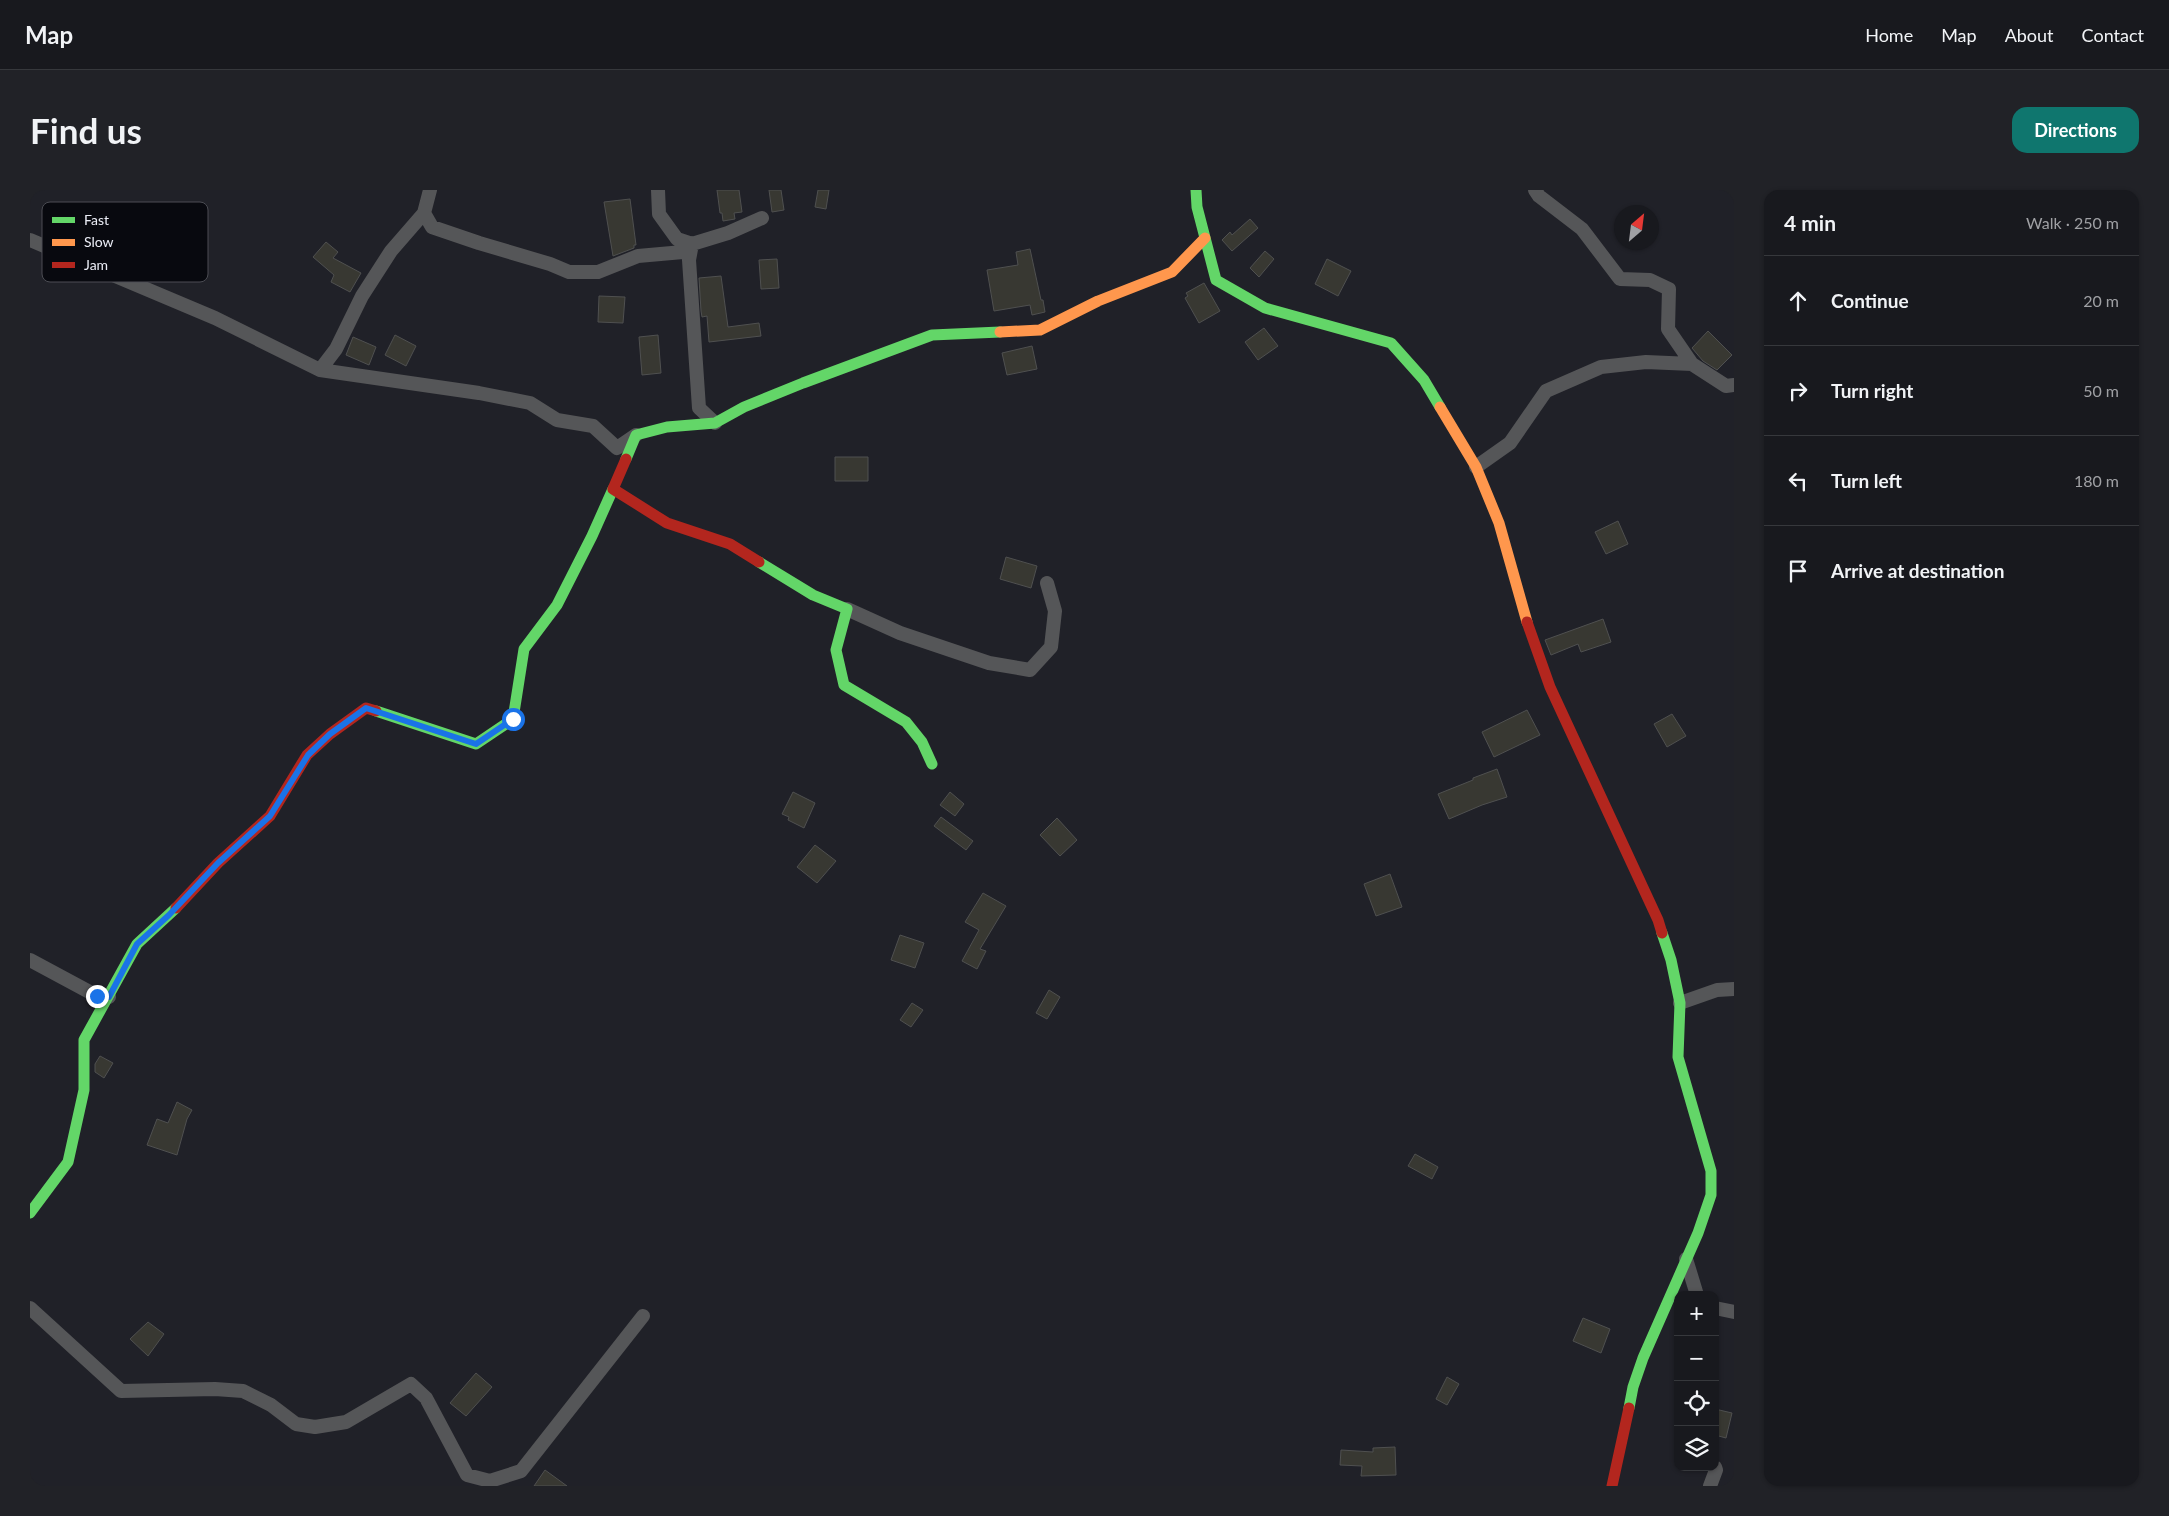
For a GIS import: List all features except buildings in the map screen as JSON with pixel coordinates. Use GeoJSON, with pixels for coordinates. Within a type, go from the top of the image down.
{"type":"FeatureCollection","features":[{"type":"Feature","properties":{"kind":"street"},"geometry":{"type":"LineString","coordinates":[[320,370],[336,349],[362,296],[391,250],[424,213],[430,190]]}},
{"type":"Feature","properties":{"kind":"street"},"geometry":{"type":"LineString","coordinates":[[658,190],[659,214],[677,239],[692,244]]}},
{"type":"Feature","properties":{"kind":"street"},"geometry":{"type":"LineString","coordinates":[[1196,190],[1197,207],[1216,280],[1265,308],[1391,343],[1424,380],[1476,467],[1499,523],[1520,602],[1550,687],[1658,920],[1671,960],[1680,1003],[1678,1057],[1690,1104],[1702,1135],[1711,1171],[1711,1195],[1698,1233],[1643,1358],[1633,1387],[1612,1486]]}},
{"type":"Feature","properties":{"kind":"street"},"geometry":{"type":"LineString","coordinates":[[1535,190],[1539,196],[1582,229],[1620,279],[1650,280],[1669,289],[1668,329],[1692,364],[1726,386],[1734,385]]}},
{"type":"Feature","properties":{"kind":"street"},"geometry":{"type":"LineString","coordinates":[[424,213],[432,227],[496,249],[550,264],[569,272],[598,272],[638,256],[683,252],[692,244],[762,218]]}},
{"type":"Feature","properties":{"kind":"street"},"geometry":{"type":"LineString","coordinates":[[130,282],[215,318],[320,370],[479,393],[530,403],[557,420],[593,426],[617,448],[636,435],[667,427],[715,423],[744,407],[932,335],[1040,330],[1098,301],[1172,272],[1205,238]]}},
{"type":"Feature","properties":{"kind":"street"},"geometry":{"type":"LineString","coordinates":[[30,240],[42,245]]}},
{"type":"Feature","properties":{"kind":"street"},"geometry":{"type":"LineString","coordinates":[[692,244],[689,260],[699,408],[715,423]]}},
{"type":"Feature","properties":{"kind":"street"},"geometry":{"type":"LineString","coordinates":[[1476,467],[1510,443],[1546,392],[1600,367],[1646,362],[1692,364]]}},
{"type":"Feature","properties":{"kind":"street"},"geometry":{"type":"LineString","coordinates":[[30,1213],[68,1162],[84,1090],[84,1040],[137,944],[169,915],[218,863],[270,816],[308,755],[330,734],[366,708],[476,744],[513,719],[524,649],[557,605],[592,536],[636,435]]}},
{"type":"Feature","properties":{"kind":"street"},"geometry":{"type":"LineString","coordinates":[[613,490],[667,523],[730,544],[813,595],[900,633],[988,663],[1030,670],[1051,647],[1055,611],[1047,583]]}},
{"type":"Feature","properties":{"kind":"street"},"geometry":{"type":"LineString","coordinates":[[847,609],[836,650],[844,685],[906,722],[922,742],[932,764]]}},
{"type":"Feature","properties":{"kind":"street"},"geometry":{"type":"LineString","coordinates":[[30,960],[97,996],[109,997]]}},
{"type":"Feature","properties":{"kind":"street"},"geometry":{"type":"LineString","coordinates":[[1680,1003],[1717,990],[1734,989]]}},
{"type":"Feature","properties":{"kind":"street"},"geometry":{"type":"LineString","coordinates":[[1686,1259],[1696,1291]]}},
{"type":"Feature","properties":{"kind":"street"},"geometry":{"type":"LineString","coordinates":[[30,1308],[121,1392],[215,1389],[243,1391],[271,1405],[296,1424],[315,1427],[346,1422],[411,1384],[426,1398],[467,1475],[490,1481],[521,1472],[642,1316]]}},
{"type":"Feature","properties":{"kind":"street"},"geometry":{"type":"LineString","coordinates":[[1719,1309],[1734,1312]]}},
{"type":"Feature","properties":{"kind":"street"},"geometry":{"type":"LineString","coordinates":[[1710,1486],[1716,1471]]}},
{"type":"Feature","properties":{"kind":"traffic: fast"},"geometry":{"type":"LineString","coordinates":[[1196,190],[1197,207],[1216,280],[1265,308],[1391,343],[1424,380],[1440,407]]}},
{"type":"Feature","properties":{"kind":"traffic: fast"},"geometry":{"type":"LineString","coordinates":[[626,459],[636,435],[667,427],[715,423],[744,407],[803,383],[932,335],[1000,332]]}},
{"type":"Feature","properties":{"kind":"traffic: fast"},"geometry":{"type":"LineString","coordinates":[[376,711],[476,744],[513,719],[524,649],[557,605],[592,536],[613,489]]}},
{"type":"Feature","properties":{"kind":"traffic: fast"},"geometry":{"type":"LineString","coordinates":[[759,562],[813,595],[847,609],[836,650],[844,685],[906,722],[922,742],[932,764]]}},
{"type":"Feature","properties":{"kind":"traffic: fast"},"geometry":{"type":"LineString","coordinates":[[30,1213],[68,1162],[84,1090],[84,1040],[137,944],[176,908]]}},
{"type":"Feature","properties":{"kind":"traffic: fast"},"geometry":{"type":"LineString","coordinates":[[1629,1408],[1633,1387],[1643,1358],[1698,1233],[1711,1195],[1711,1171],[1678,1057],[1680,1003],[1671,960],[1662,933]]}},
{"type":"Feature","properties":{"kind":"traffic: slow"},"geometry":{"type":"LineString","coordinates":[[1000,332],[1040,330],[1098,301],[1172,272],[1205,238]]}},
{"type":"Feature","properties":{"kind":"traffic: slow"},"geometry":{"type":"LineString","coordinates":[[1440,407],[1476,467],[1499,523],[1527,622]]}},
{"type":"Feature","properties":{"kind":"traffic: jam"},"geometry":{"type":"LineString","coordinates":[[626,459],[613,489],[667,523],[730,544],[759,562]]}},
{"type":"Feature","properties":{"kind":"traffic: jam"},"geometry":{"type":"LineString","coordinates":[[1527,622],[1550,687],[1658,920],[1662,933]]}},
{"type":"Feature","properties":{"kind":"traffic: jam"},"geometry":{"type":"LineString","coordinates":[[176,908],[218,863],[270,816],[307,755],[330,734],[366,708],[376,711]]}},
{"type":"Feature","properties":{"kind":"traffic: jam"},"geometry":{"type":"LineString","coordinates":[[1612,1486],[1629,1408]]}},
{"type":"Feature","properties":{"kind":"route"},"geometry":{"type":"LineString","coordinates":[[97,996],[109,997],[137,944],[169,915],[218,863],[270,816],[308,755],[330,734],[366,708],[476,744],[513,719]]}}]}
